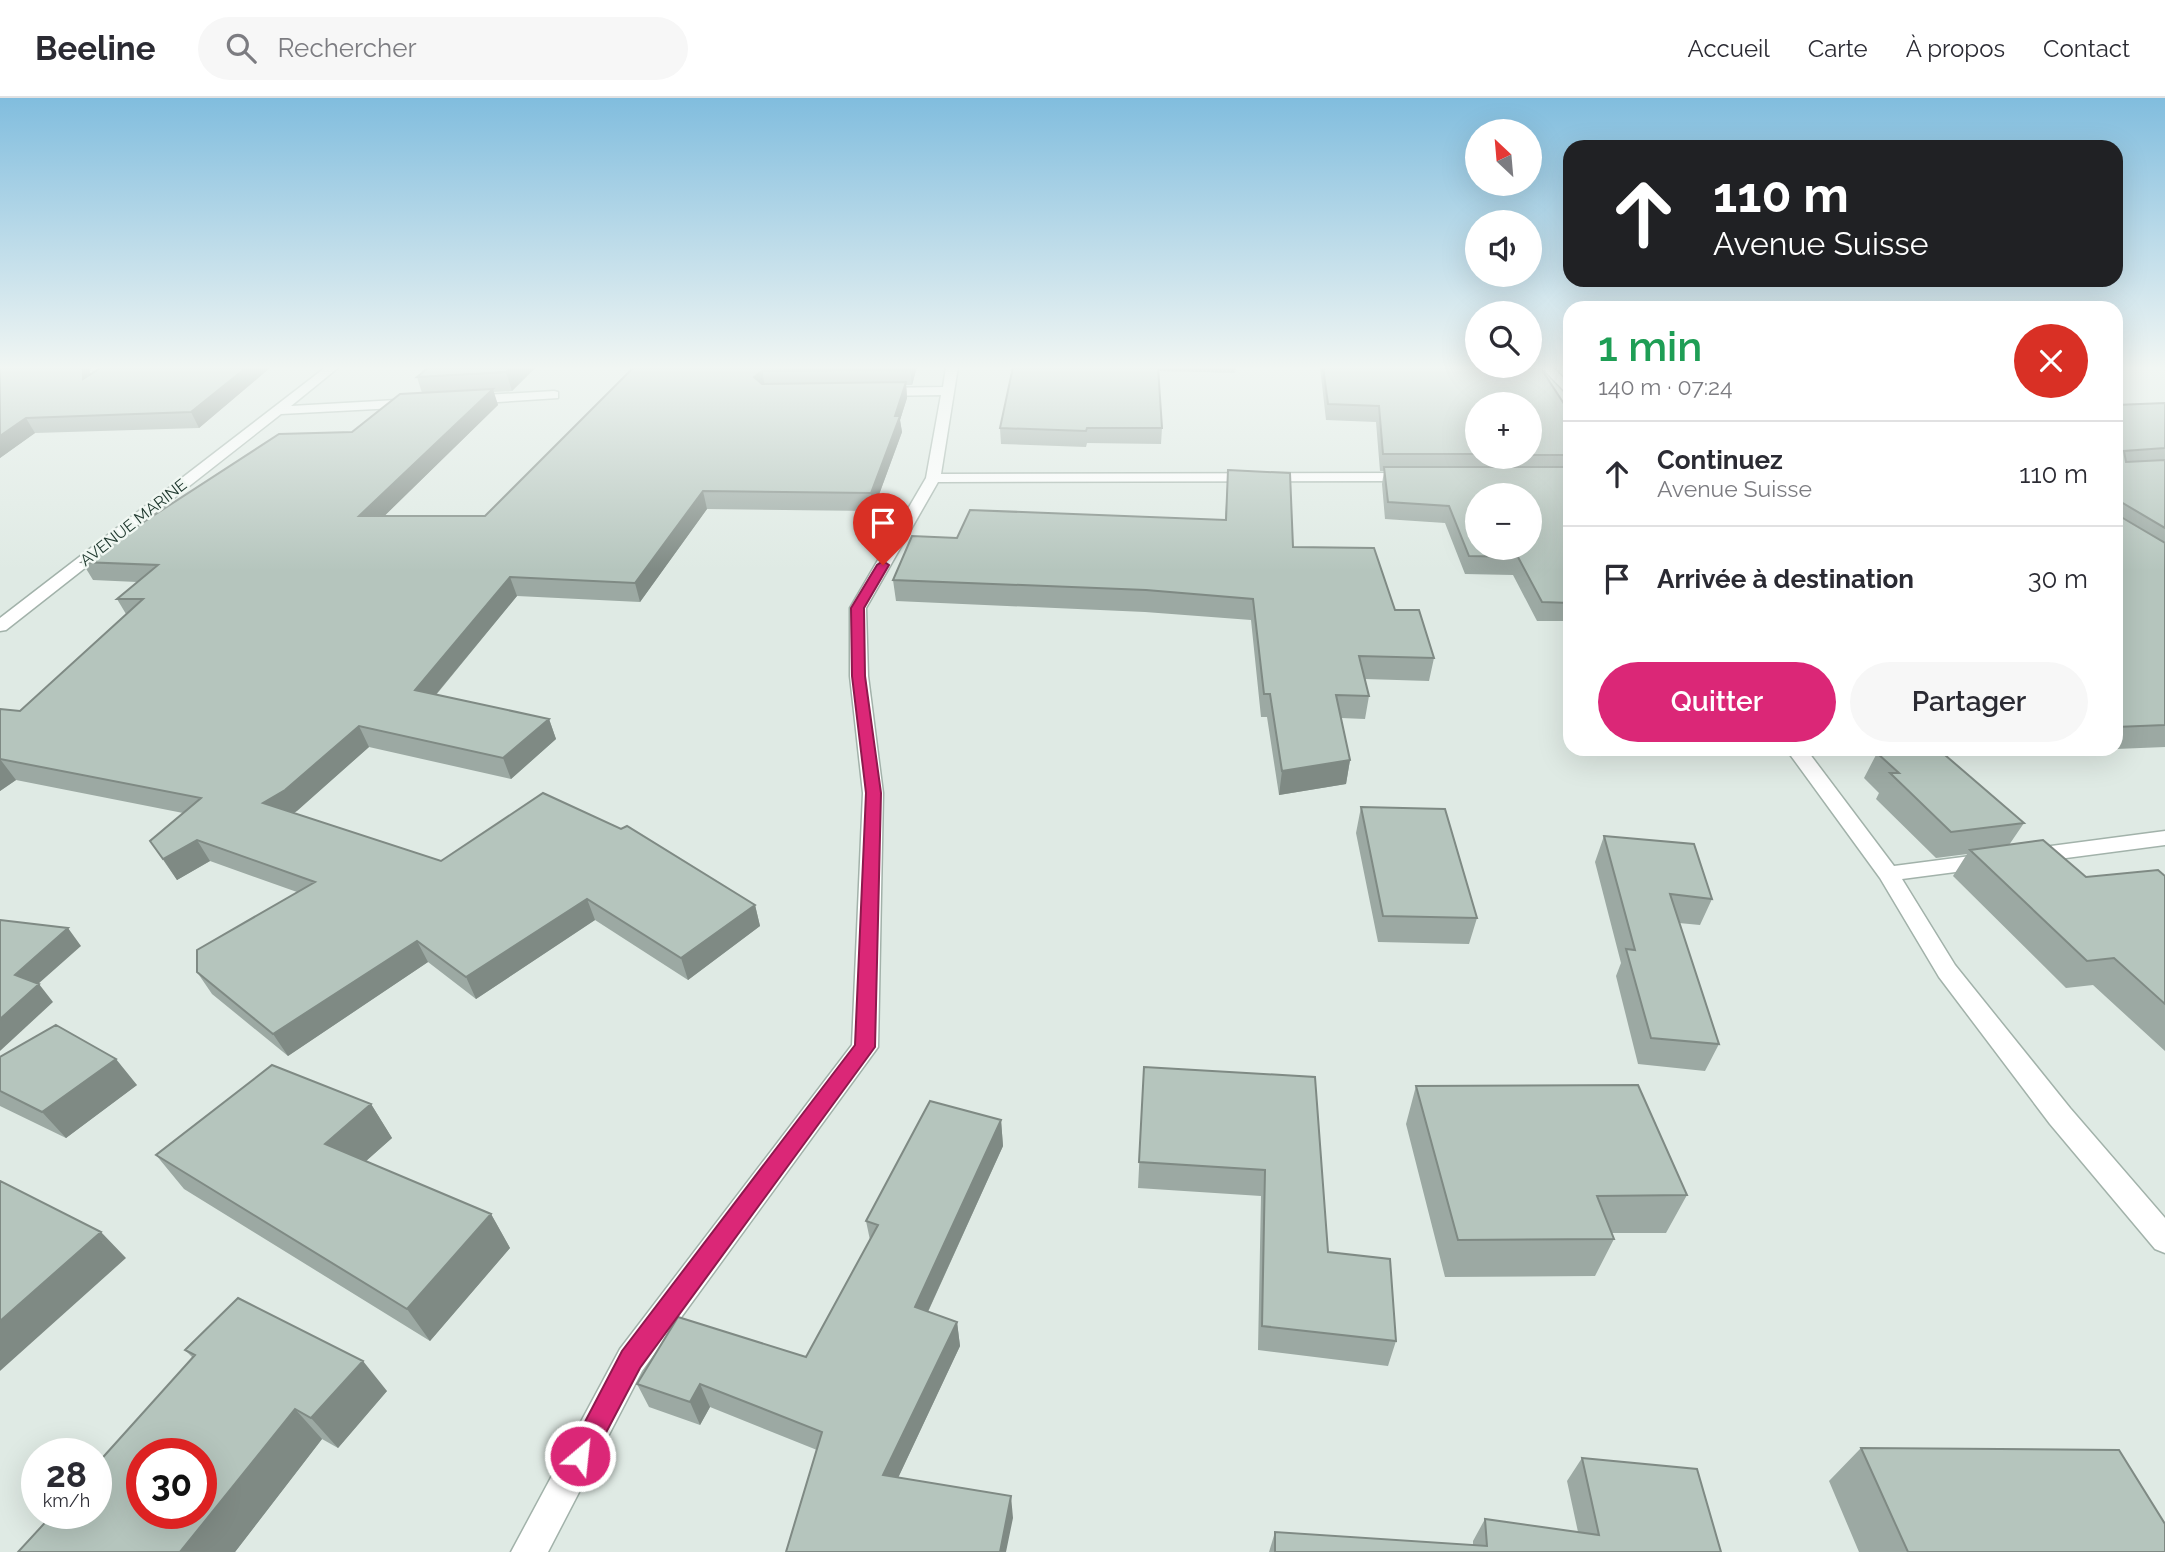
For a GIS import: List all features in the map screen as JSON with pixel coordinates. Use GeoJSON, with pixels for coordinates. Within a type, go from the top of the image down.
{"type":"FeatureCollection","features":[{"type":"Feature","properties":{"kind":"street","name":"AVENUE MARINE"},"geometry":{"type":"LineString","coordinates":[[0,626],[245,435]]}},
{"type":"Feature","properties":{"kind":"street"},"geometry":{"type":"LineString","coordinates":[[529,1552],[631,1360],[865,1047],[873,793],[859,676],[858,608],[933,478],[940,435]]}},
{"type":"Feature","properties":{"kind":"street"},"geometry":{"type":"LineString","coordinates":[[933,478],[1431,477]]}},
{"type":"Feature","properties":{"kind":"street"},"geometry":{"type":"LineString","coordinates":[[1801,756],[1888,874],[1947,971],[2060,1116],[2165,1240]]}},
{"type":"Feature","properties":{"kind":"street"},"geometry":{"type":"LineString","coordinates":[[1888,874],[2165,838]]}},
{"type":"Feature","properties":{"kind":"building"},"geometry":{"type":"Polygon","coordinates":[[[278,435],[445,435],[359,516],[485,516],[566,435],[893,435],[871,493],[703,491],[635,583],[510,577],[415,690],[549,719],[503,758],[359,726],[285,790],[263,803],[441,861],[543,793],[621,829],[627,826],[755,905],[681,958],[587,899],[466,977],[417,941],[273,1034],[197,972],[197,950],[315,882],[197,840],[163,859],[150,841],[201,798],[0,759],[0,709],[20,711],[143,599],[117,599],[158,565],[82,562],[278,435]]]}},
{"type":"Feature","properties":{"kind":"building"},"geometry":{"type":"Polygon","coordinates":[[[1381,435],[1465,435],[1465,454],[1383,454],[1381,435]]]}},
{"type":"Feature","properties":{"kind":"building"},"geometry":{"type":"Polygon","coordinates":[[[1542,435],[1563,435],[1563,455],[1542,455],[1542,435]]]}},
{"type":"Feature","properties":{"kind":"building"},"geometry":{"type":"Polygon","coordinates":[[[2123,435],[2165,435],[2165,448],[2124,451],[2126,462],[2165,460],[2165,528],[2123,503],[2123,435]]]}},
{"type":"Feature","properties":{"kind":"building"},"geometry":{"type":"Polygon","coordinates":[[[1384,467],[1563,467],[1563,603],[1542,602],[1520,560],[1542,560],[1542,483],[1465,483],[1465,546],[1449,506],[1388,502],[1384,467]]]}},
{"type":"Feature","properties":{"kind":"building"},"geometry":{"type":"Polygon","coordinates":[[[1228,470],[1290,473],[1293,547],[1374,548],[1395,610],[1419,610],[1434,658],[1359,656],[1369,696],[1336,695],[1350,760],[1282,771],[1270,694],[1264,694],[1253,599],[1146,590],[893,580],[912,536],[957,538],[970,510],[1226,520],[1228,470]]]}},
{"type":"Feature","properties":{"kind":"building"},"geometry":{"type":"Polygon","coordinates":[[[2123,518],[2165,543],[2165,725],[2123,727],[2123,518]]]}},
{"type":"Feature","properties":{"kind":"building"},"geometry":{"type":"Polygon","coordinates":[[[1880,756],[1946,756],[2024,823],[1951,832],[1890,773],[1899,773],[1880,756]]]}},
{"type":"Feature","properties":{"kind":"building"},"geometry":{"type":"Polygon","coordinates":[[[1361,807],[1445,809],[1477,918],[1383,916],[1361,807]]]}},
{"type":"Feature","properties":{"kind":"building"},"geometry":{"type":"Polygon","coordinates":[[[1604,836],[1694,844],[1712,899],[1670,894],[1719,1044],[1651,1038],[1626,949],[1635,950],[1604,836]]]}},
{"type":"Feature","properties":{"kind":"building"},"geometry":{"type":"Polygon","coordinates":[[[2043,840],[2086,877],[2158,870],[2165,876],[2165,1004],[2114,958],[2087,961],[1970,850],[2043,840]]]}},
{"type":"Feature","properties":{"kind":"building"},"geometry":{"type":"Polygon","coordinates":[[[0,920],[68,928],[15,975],[39,984],[0,1019],[0,920]]]}},
{"type":"Feature","properties":{"kind":"building"},"geometry":{"type":"Polygon","coordinates":[[[56,1025],[116,1059],[42,1112],[0,1091],[0,1057],[56,1025]]]}},
{"type":"Feature","properties":{"kind":"building"},"geometry":{"type":"Polygon","coordinates":[[[272,1065],[371,1104],[325,1144],[491,1214],[407,1309],[156,1155],[272,1065]]]}},
{"type":"Feature","properties":{"kind":"building"},"geometry":{"type":"Polygon","coordinates":[[[1144,1067],[1315,1077],[1328,1252],[1390,1259],[1396,1341],[1262,1326],[1265,1170],[1139,1162],[1144,1067]]]}},
{"type":"Feature","properties":{"kind":"building"},"geometry":{"type":"Polygon","coordinates":[[[1638,1085],[1687,1195],[1597,1196],[1614,1239],[1458,1240],[1416,1086],[1638,1085]]]}},
{"type":"Feature","properties":{"kind":"building"},"geometry":{"type":"Polygon","coordinates":[[[930,1101],[1001,1120],[915,1307],[957,1322],[883,1475],[1011,1496],[1000,1552],[786,1552],[822,1432],[700,1384],[690,1402],[637,1384],[678,1317],[806,1357],[878,1225],[866,1221],[930,1101]]]}},
{"type":"Feature","properties":{"kind":"building"},"geometry":{"type":"Polygon","coordinates":[[[0,1181],[101,1232],[0,1321],[0,1181]]]}},
{"type":"Feature","properties":{"kind":"building"},"geometry":{"type":"Polygon","coordinates":[[[238,1298],[363,1361],[311,1418],[295,1409],[217,1506],[217,1438],[126,1438],[126,1529],[198,1529],[180,1552],[18,1552],[39,1529],[112,1529],[112,1447],[195,1355],[185,1350],[238,1298]]]}},
{"type":"Feature","properties":{"kind":"building"},"geometry":{"type":"Polygon","coordinates":[[[1861,1448],[2119,1450],[2165,1524],[2165,1552],[1908,1552],[1861,1448]]]}},
{"type":"Feature","properties":{"kind":"building"},"geometry":{"type":"Polygon","coordinates":[[[1582,1458],[1697,1469],[1721,1552],[1275,1552],[1275,1532],[1487,1546],[1485,1519],[1599,1535],[1582,1458]]]}},
{"type":"Feature","properties":{"kind":"route"},"geometry":{"type":"LineString","coordinates":[[580,1456],[631,1360],[865,1047],[873,793],[859,676],[858,608],[883,565]]}}]}
